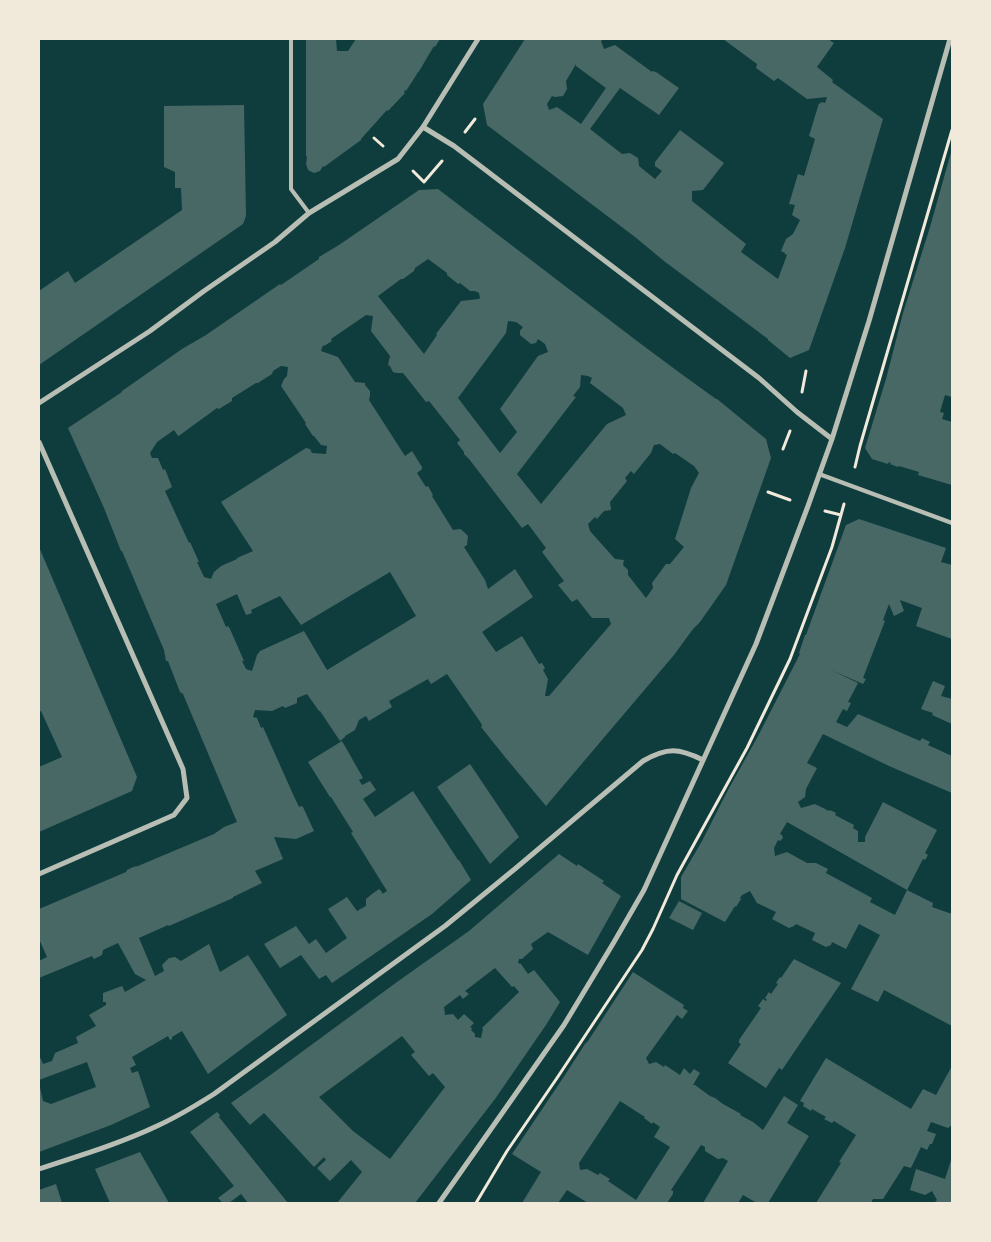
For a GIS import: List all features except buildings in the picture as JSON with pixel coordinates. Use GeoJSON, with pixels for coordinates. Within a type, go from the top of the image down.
{"type":"FeatureCollection","features":[{"type":"Feature","properties":{"kind":"street"},"geometry":{"type":"LineString","coordinates":[[39,403],[150,331],[275,242],[310,213],[398,159],[423,127],[478,39]]}},
{"type":"Feature","properties":{"kind":"street"},"geometry":{"type":"LineString","coordinates":[[439,1203],[564,1025],[644,890],[756,644],[832,439],[869,321],[950,39]]}},
{"type":"Feature","properties":{"kind":"street"},"geometry":{"type":"LineString","coordinates":[[423,127],[454,146],[751,372],[797,412],[832,439]]}},
{"type":"Feature","properties":{"kind":"street"},"geometry":{"type":"LineString","coordinates":[[39,442],[184,769],[187,798],[174,815],[39,874]]}},
{"type":"Feature","properties":{"kind":"street"},"geometry":{"type":"LineString","coordinates":[[819,474],[952,523]]}},
{"type":"Feature","properties":{"kind":"street"},"geometry":{"type":"LineString","coordinates":[[39,1169],[126,1140],[158,1126],[214,1094],[445,926],[643,761],[662,752],[676,751],[690,754],[703,760]]}},
{"type":"Feature","properties":{"kind":"lane"},"geometry":{"type":"LineString","coordinates":[[290,39],[291,189],[310,213]]}}]}
